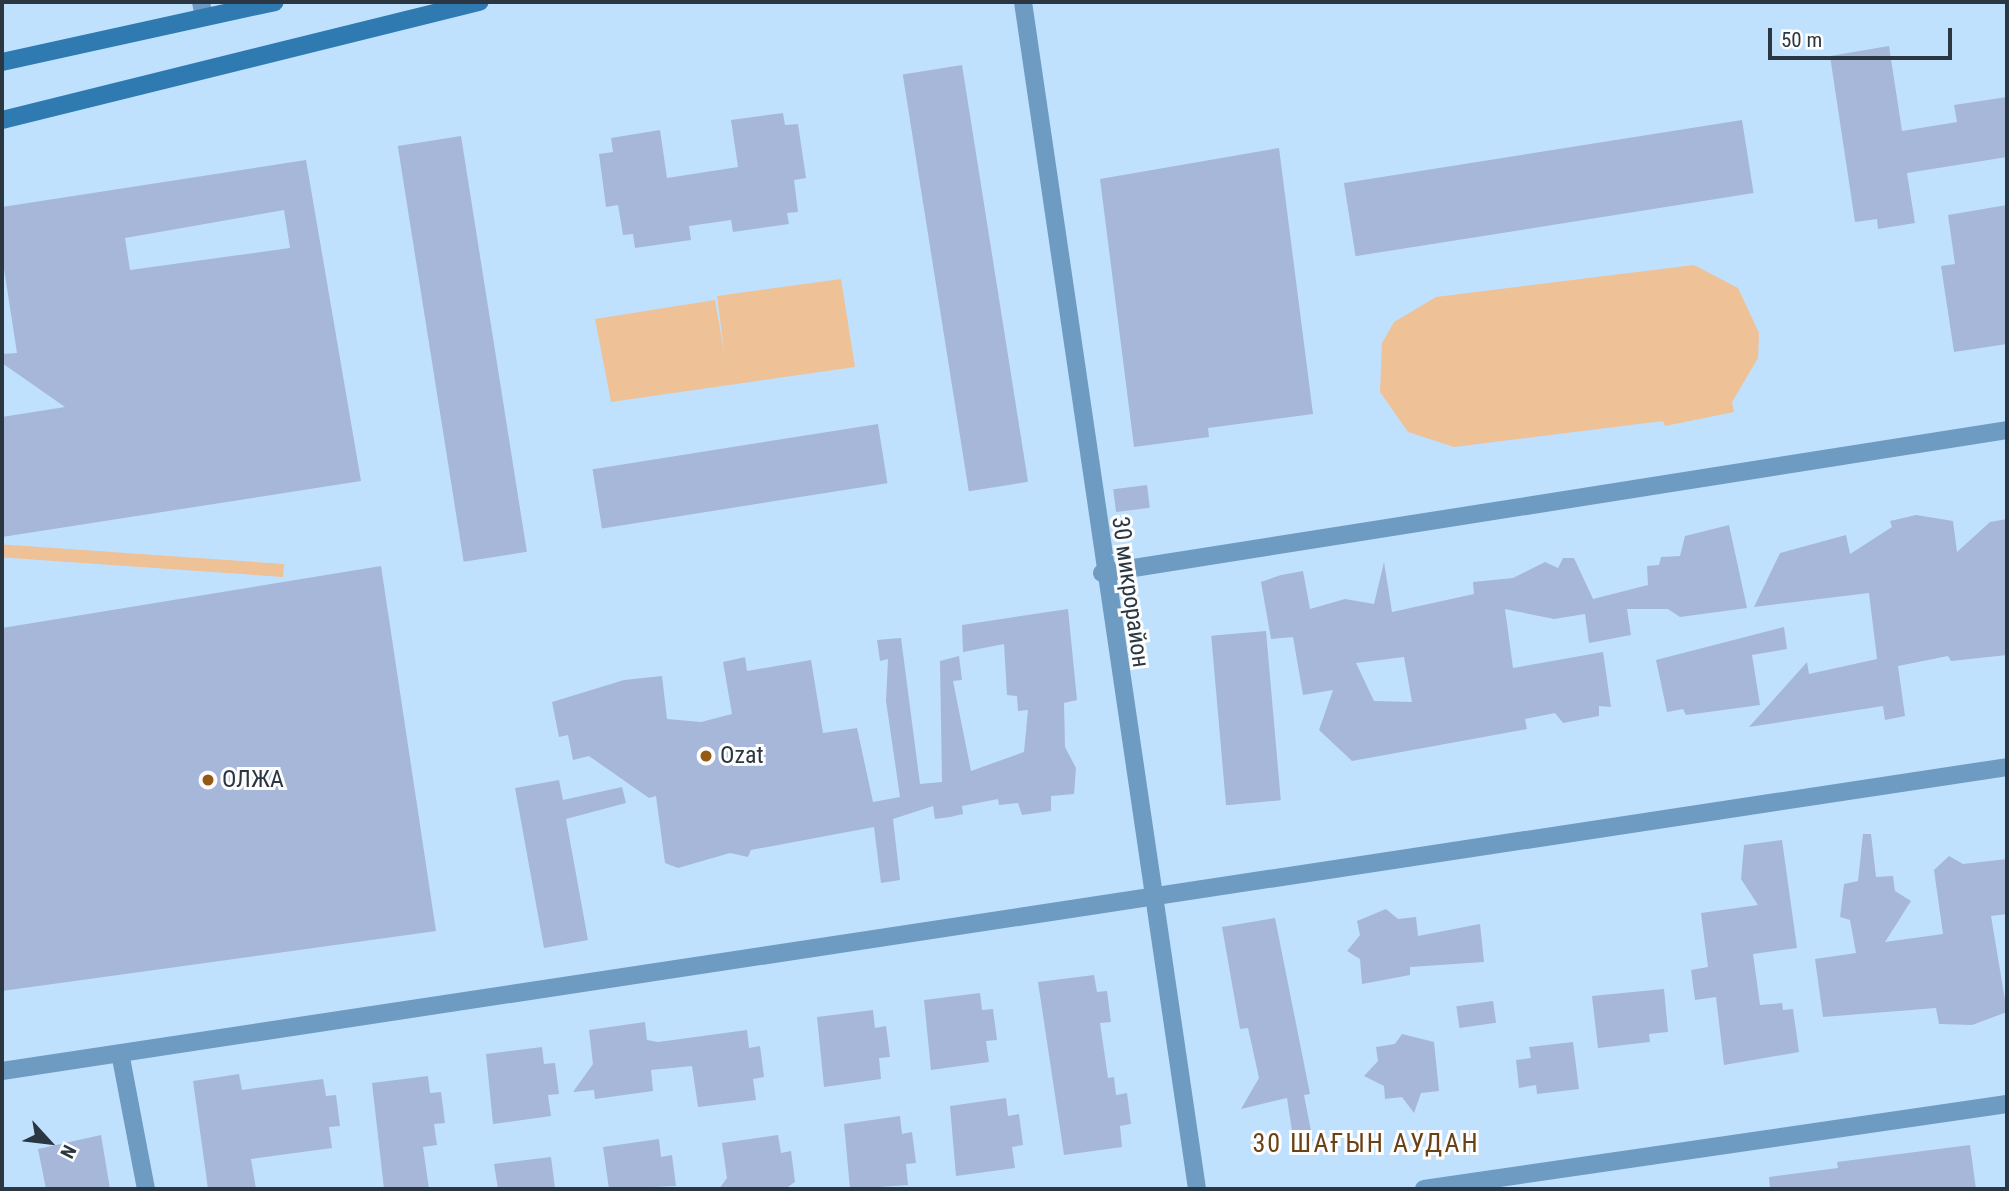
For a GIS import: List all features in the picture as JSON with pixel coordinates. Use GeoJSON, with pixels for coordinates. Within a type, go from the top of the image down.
{"type":"FeatureCollection","features":[{"type":"Feature","properties":{"kind":"main road"},"geometry":{"type":"LineString","coordinates":[[2,62],[202,9],[274,2]]}},
{"type":"Feature","properties":{"kind":"main road"},"geometry":{"type":"LineString","coordinates":[[2,120],[480,2]]}},
{"type":"Feature","properties":{"kind":"street","name":"30 микрорайон"},"geometry":{"type":"LineString","coordinates":[[1023,2],[1102,573],[1196,1189]]}},
{"type":"Feature","properties":{"kind":"street"},"geometry":{"type":"LineString","coordinates":[[1102,573],[2007,430]]}},
{"type":"Feature","properties":{"kind":"street"},"geometry":{"type":"LineString","coordinates":[[2,1071],[121,1058],[332,1018],[1151,898],[2007,767]]}},
{"type":"Feature","properties":{"kind":"street"},"geometry":{"type":"LineString","coordinates":[[121,1058],[146,1189]]}},
{"type":"Feature","properties":{"kind":"street"},"geometry":{"type":"LineString","coordinates":[[1424,1189],[2007,1104]]}},
{"type":"Feature","properties":{"kind":"shaded area"},"geometry":{"type":"Polygon","coordinates":[[[1694,265],[1738,288],[1759,333],[1758,358],[1732,402],[1734,412],[1665,426],[1663,421],[1454,447],[1408,432],[1380,392],[1382,343],[1394,322],[1436,297],[1694,265]]]}},
{"type":"Feature","properties":{"kind":"shaded area"},"geometry":{"type":"Polygon","coordinates":[[[841,279],[855,367],[611,402],[595,319],[715,300],[725,357],[717,296],[841,279]]]}},
{"type":"Feature","properties":{"kind":"shaded area"},"geometry":{"type":"Polygon","coordinates":[[[2,544],[284,564],[283,577],[2,557],[2,544]]]}},
{"type":"Feature","properties":{"kind":"building"},"geometry":{"type":"Polygon","coordinates":[[[1889,46],[1902,131],[1957,122],[1954,105],[2007,97],[2007,157],[1907,173],[1915,223],[1878,229],[1877,219],[1855,222],[1830,56],[1889,46]]]}},
{"type":"Feature","properties":{"kind":"building"},"geometry":{"type":"Polygon","coordinates":[[[962,65],[1028,482],[969,491],[903,74],[962,65]]]}},
{"type":"Feature","properties":{"kind":"building"},"geometry":{"type":"Polygon","coordinates":[[[783,113],[785,125],[798,124],[806,178],[794,180],[798,212],[787,213],[789,224],[733,232],[731,220],[689,226],[691,240],[635,248],[633,234],[623,235],[618,205],[606,207],[599,154],[613,152],[611,138],[660,130],[667,178],[738,167],[731,120],[783,113]]]}},
{"type":"Feature","properties":{"kind":"building"},"geometry":{"type":"Polygon","coordinates":[[[1742,120],[1754,193],[1356,256],[1344,183],[1742,120]]]}},
{"type":"Feature","properties":{"kind":"building"},"geometry":{"type":"Polygon","coordinates":[[[461,136],[527,552],[464,562],[398,146],[461,136]]]}},
{"type":"Feature","properties":{"kind":"building"},"geometry":{"type":"Polygon","coordinates":[[[1279,148],[1313,414],[1208,428],[1209,437],[1134,447],[1100,179],[1279,148]]]}},
{"type":"Feature","properties":{"kind":"building"},"geometry":{"type":"Polygon","coordinates":[[[306,160],[361,481],[2,537],[2,417],[65,407],[2,363],[2,354],[17,353],[2,256],[2,207],[306,160]],[[284,210],[125,238],[130,270],[290,248],[284,210]]]}},
{"type":"Feature","properties":{"kind":"building"},"geometry":{"type":"Polygon","coordinates":[[[2007,205],[2007,344],[1954,352],[1941,266],[1955,264],[1948,215],[2007,205]]]}},
{"type":"Feature","properties":{"kind":"building"},"geometry":{"type":"Polygon","coordinates":[[[878,424],[887,483],[602,528],[593,469],[878,424]]]}},
{"type":"Feature","properties":{"kind":"building"},"geometry":{"type":"Polygon","coordinates":[[[1147,485],[1150,508],[1116,512],[1113,489],[1147,485]]]}},
{"type":"Feature","properties":{"kind":"building"},"geometry":{"type":"Polygon","coordinates":[[[1916,515],[1953,521],[1957,552],[1990,522],[2007,519],[2007,655],[1951,661],[1948,656],[1898,666],[1905,716],[1885,720],[1883,706],[1749,727],[1807,662],[1809,674],[1877,659],[1869,593],[1754,607],[1780,553],[1846,535],[1850,554],[1892,527],[1890,521],[1916,515]]]}},
{"type":"Feature","properties":{"kind":"building"},"geometry":{"type":"Polygon","coordinates":[[[1729,525],[1747,608],[1680,617],[1668,609],[1627,609],[1631,635],[1589,643],[1585,614],[1554,619],[1505,609],[1513,668],[1603,652],[1611,707],[1599,706],[1599,716],[1563,723],[1555,713],[1525,719],[1527,729],[1352,761],[1319,730],[1333,690],[1303,695],[1293,637],[1271,639],[1261,582],[1281,575],[1303,571],[1310,609],[1345,599],[1374,604],[1384,562],[1392,612],[1474,594],[1473,582],[1513,578],[1545,562],[1558,568],[1563,558],[1574,558],[1593,599],[1648,585],[1647,566],[1659,565],[1661,557],[1680,556],[1685,536],[1729,525]],[[1404,657],[1356,663],[1374,701],[1412,702],[1404,657]]]}},
{"type":"Feature","properties":{"kind":"building","name":"ОЛЖА"},"geometry":{"type":"Polygon","coordinates":[[[381,566],[436,931],[2,991],[2,628],[381,566]]]}},
{"type":"Feature","properties":{"kind":"building"},"geometry":{"type":"Polygon","coordinates":[[[1068,609],[1077,700],[1064,703],[1065,747],[1076,768],[1074,794],[1051,796],[1051,811],[1022,815],[1018,803],[999,805],[998,799],[962,806],[963,814],[950,817],[935,819],[933,806],[893,819],[900,880],[881,883],[874,827],[751,850],[748,857],[730,853],[678,868],[665,863],[656,796],[649,798],[589,756],[573,760],[568,735],[559,737],[552,702],[624,680],[662,676],[667,719],[701,722],[732,714],[723,662],[745,657],[747,671],[811,660],[823,733],[857,728],[873,802],[900,797],[886,701],[888,659],[880,661],[877,640],[901,638],[920,784],[942,782],[940,661],[959,656],[962,680],[953,681],[971,771],[1024,752],[1028,710],[1018,711],[1017,696],[1007,695],[1004,644],[963,652],[962,625],[1068,609]]]}},
{"type":"Feature","properties":{"kind":"building"},"geometry":{"type":"Polygon","coordinates":[[[1784,627],[1787,649],[1752,655],[1760,705],[1686,715],[1683,709],[1667,712],[1656,660],[1784,627]]]}},
{"type":"Feature","properties":{"kind":"building"},"geometry":{"type":"Polygon","coordinates":[[[1266,631],[1281,800],[1226,805],[1211,636],[1266,631]]]}},
{"type":"Feature","properties":{"kind":"building"},"geometry":{"type":"Polygon","coordinates":[[[559,780],[563,800],[622,787],[626,803],[566,819],[588,940],[544,948],[515,788],[559,780]]]}},
{"type":"Feature","properties":{"kind":"building"},"geometry":{"type":"Polygon","coordinates":[[[1863,834],[1871,834],[1876,877],[1893,876],[1895,891],[1911,901],[1885,942],[1943,934],[1934,870],[1949,856],[1963,864],[2007,859],[2007,914],[1991,916],[2007,1012],[1972,1025],[1939,1024],[1936,1008],[1823,1017],[1815,959],[1856,953],[1850,920],[1840,917],[1844,884],[1858,881],[1863,834]]]}},
{"type":"Feature","properties":{"kind":"building"},"geometry":{"type":"Polygon","coordinates":[[[1782,840],[1797,948],[1753,954],[1760,1005],[1782,1003],[1783,1010],[1793,1009],[1799,1052],[1724,1065],[1716,997],[1695,1000],[1691,970],[1708,967],[1701,913],[1758,905],[1741,879],[1744,845],[1782,840]]]}},
{"type":"Feature","properties":{"kind":"building"},"geometry":{"type":"Polygon","coordinates":[[[1386,909],[1398,919],[1416,917],[1418,936],[1480,924],[1484,962],[1410,967],[1410,975],[1362,984],[1360,959],[1347,951],[1360,935],[1357,921],[1386,909]]]}},
{"type":"Feature","properties":{"kind":"building"},"geometry":{"type":"Polygon","coordinates":[[[1275,918],[1310,1094],[1304,1095],[1313,1141],[1294,1144],[1287,1098],[1241,1109],[1259,1078],[1248,1028],[1240,1029],[1222,927],[1275,918]]]}},
{"type":"Feature","properties":{"kind":"building"},"geometry":{"type":"Polygon","coordinates":[[[1094,975],[1097,992],[1107,991],[1111,1022],[1100,1023],[1108,1078],[1114,1077],[1116,1095],[1127,1093],[1131,1124],[1120,1126],[1122,1147],[1064,1155],[1038,982],[1094,975]]]}},
{"type":"Feature","properties":{"kind":"building"},"geometry":{"type":"Polygon","coordinates":[[[1664,989],[1668,1032],[1649,1034],[1650,1042],[1598,1048],[1592,996],[1664,989]]]}},
{"type":"Feature","properties":{"kind":"building"},"geometry":{"type":"Polygon","coordinates":[[[980,993],[982,1010],[993,1009],[997,1040],[986,1041],[989,1062],[931,1070],[924,1000],[980,993]]]}},
{"type":"Feature","properties":{"kind":"building"},"geometry":{"type":"Polygon","coordinates":[[[1493,1001],[1496,1023],[1459,1028],[1456,1006],[1493,1001]]]}},
{"type":"Feature","properties":{"kind":"building"},"geometry":{"type":"Polygon","coordinates":[[[873,1010],[875,1028],[886,1026],[890,1057],[879,1058],[881,1079],[824,1087],[817,1017],[873,1010]]]}},
{"type":"Feature","properties":{"kind":"building"},"geometry":{"type":"Polygon","coordinates":[[[645,1022],[647,1040],[658,1042],[747,1030],[749,1048],[760,1046],[764,1077],[753,1079],[756,1100],[698,1107],[692,1066],[651,1070],[653,1091],[595,1099],[594,1090],[573,1092],[593,1064],[589,1030],[645,1022]]]}},
{"type":"Feature","properties":{"kind":"building"},"geometry":{"type":"Polygon","coordinates":[[[1402,1034],[1434,1042],[1439,1091],[1421,1093],[1414,1113],[1402,1097],[1385,1099],[1384,1086],[1364,1076],[1378,1061],[1376,1047],[1395,1044],[1402,1034]]]}},
{"type":"Feature","properties":{"kind":"building"},"geometry":{"type":"Polygon","coordinates":[[[1573,1042],[1579,1089],[1537,1094],[1536,1085],[1519,1088],[1516,1060],[1531,1058],[1529,1047],[1573,1042]]]}},
{"type":"Feature","properties":{"kind":"building"},"geometry":{"type":"Polygon","coordinates":[[[542,1047],[544,1064],[555,1063],[559,1094],[548,1095],[551,1116],[493,1124],[486,1054],[542,1047]]]}},
{"type":"Feature","properties":{"kind":"building"},"geometry":{"type":"Polygon","coordinates":[[[239,1074],[242,1090],[323,1079],[326,1096],[336,1095],[340,1126],[329,1127],[332,1148],[251,1159],[256,1189],[208,1189],[193,1081],[239,1074]]]}},
{"type":"Feature","properties":{"kind":"building"},"geometry":{"type":"Polygon","coordinates":[[[428,1076],[430,1093],[441,1092],[445,1123],[434,1124],[437,1145],[423,1147],[429,1189],[384,1189],[372,1083],[428,1076]]]}},
{"type":"Feature","properties":{"kind":"building"},"geometry":{"type":"Polygon","coordinates":[[[1006,1098],[1008,1116],[1019,1114],[1023,1145],[1012,1147],[1015,1168],[956,1176],[950,1106],[1006,1098]]]}},
{"type":"Feature","properties":{"kind":"building"},"geometry":{"type":"Polygon","coordinates":[[[900,1116],[902,1134],[912,1132],[916,1163],[906,1164],[908,1185],[850,1189],[844,1124],[900,1116]]]}},
{"type":"Feature","properties":{"kind":"building"},"geometry":{"type":"Polygon","coordinates":[[[101,1135],[110,1189],[46,1189],[38,1149],[101,1135]]]}},
{"type":"Feature","properties":{"kind":"building"},"geometry":{"type":"Polygon","coordinates":[[[778,1135],[781,1153],[791,1151],[795,1182],[785,1189],[719,1189],[727,1178],[722,1143],[778,1135]]]}},
{"type":"Feature","properties":{"kind":"building"},"geometry":{"type":"Polygon","coordinates":[[[659,1139],[661,1157],[672,1155],[676,1186],[609,1189],[603,1147],[659,1139]]]}},
{"type":"Feature","properties":{"kind":"building"},"geometry":{"type":"Polygon","coordinates":[[[1970,1145],[1976,1189],[1770,1189],[1769,1177],[1838,1168],[1837,1162],[1970,1145]]]}},
{"type":"Feature","properties":{"kind":"building"},"geometry":{"type":"Polygon","coordinates":[[[551,1157],[555,1189],[498,1189],[494,1164],[551,1157]]]}},
{"type":"Feature","properties":{"kind":"place","name":"Ozat"},"geometry":{"type":"Point","coordinates":[706,756]}},
{"type":"Feature","properties":{"kind":"place","name":"ОЛЖА"},"geometry":{"type":"Point","coordinates":[208,780]}},
{"type":"Feature","properties":{"kind":"district","name":"30 ШАҒЫН АУДАН"},"geometry":{"type":"Point","coordinates":[1366,1144]}}]}
